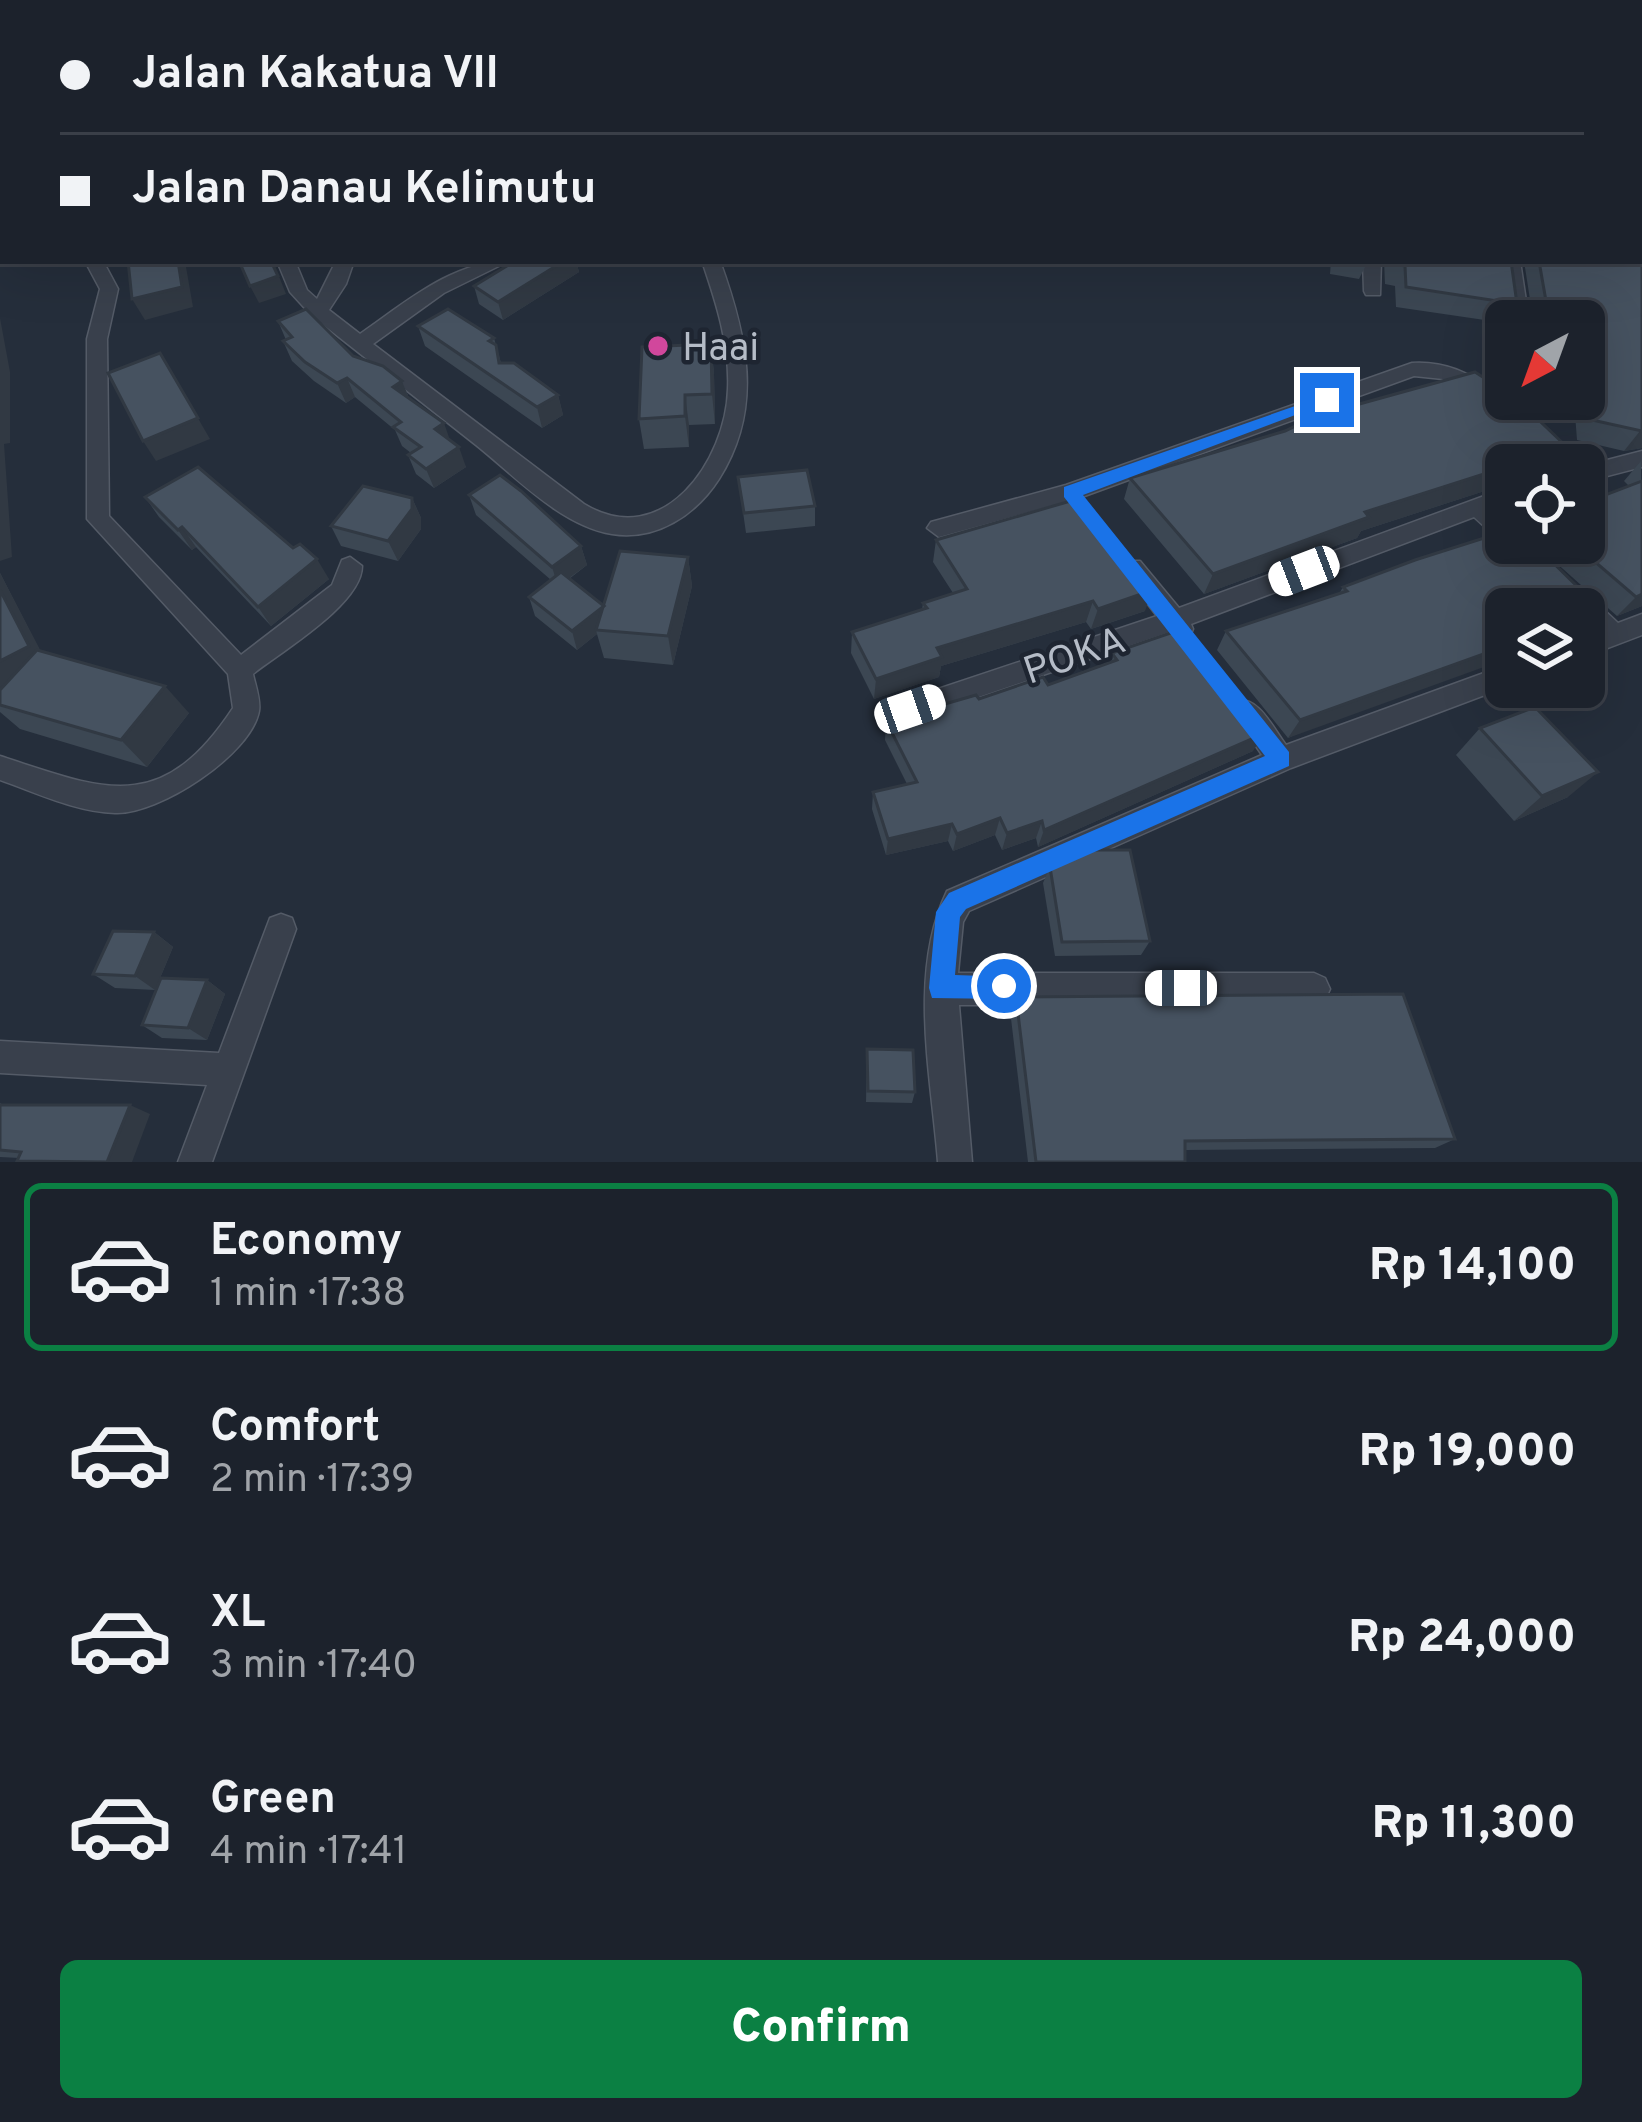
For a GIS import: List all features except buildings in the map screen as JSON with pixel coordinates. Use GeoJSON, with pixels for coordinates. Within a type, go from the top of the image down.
{"type":"FeatureCollection","features":[{"type":"Feature","properties":{"kind":"street"},"geometry":{"type":"LineString","coordinates":[[0,768],[122,802],[187,773],[228,740],[246,710],[240,670],[98,519],[97,339],[110,289],[96,264]]}},
{"type":"Feature","properties":{"kind":"street"},"geometry":{"type":"LineString","coordinates":[[287,264],[299,292],[318,310],[584,514],[609,525],[645,526],[666,518],[718,467],[737,413],[731,317],[712,264]]}},
{"type":"Feature","properties":{"kind":"street"},"geometry":{"type":"LineString","coordinates":[[318,310],[337,284],[344,264]]}},
{"type":"Feature","properties":{"kind":"street"},"geometry":{"type":"LineString","coordinates":[[361,343],[437,290],[493,264]]}},
{"type":"Feature","properties":{"kind":"street"},"geometry":{"type":"LineString","coordinates":[[1372,264],[1373,291]]}},
{"type":"Feature","properties":{"kind":"street"},"geometry":{"type":"LineString","coordinates":[[1511,264],[1516,300]]}},
{"type":"Feature","properties":{"kind":"street"},"geometry":{"type":"LineString","coordinates":[[939,529],[1078,501],[1412,370],[1432,368],[1456,375],[1485,394]]}},
{"type":"Feature","properties":{"kind":"street"},"geometry":{"type":"LineString","coordinates":[[1605,469],[1642,459]]}},
{"type":"Feature","properties":{"kind":"street","name":"POKA"},"geometry":{"type":"LineString","coordinates":[[910,709],[1174,620],[1485,502]]}},
{"type":"Feature","properties":{"kind":"street"},"geometry":{"type":"LineString","coordinates":[[1476,505],[1485,513]]}},
{"type":"Feature","properties":{"kind":"street"},"geometry":{"type":"LineString","coordinates":[[1115,547],[1201,655]]}},
{"type":"Feature","properties":{"kind":"street"},"geometry":{"type":"LineString","coordinates":[[240,670],[340,592],[350,566]]}},
{"type":"Feature","properties":{"kind":"street"},"geometry":{"type":"LineString","coordinates":[[1605,639],[1642,624]]}},
{"type":"Feature","properties":{"kind":"street"},"geometry":{"type":"LineString","coordinates":[[1605,626],[1615,635]]}},
{"type":"Feature","properties":{"kind":"street"},"geometry":{"type":"LineString","coordinates":[[955,1162],[941,988],[948,912],[958,901],[1281,759],[1485,684]]}},
{"type":"Feature","properties":{"kind":"street"},"geometry":{"type":"LineString","coordinates":[[1228,690],[1281,759]]}},
{"type":"Feature","properties":{"kind":"street"},"geometry":{"type":"LineString","coordinates":[[195,1162],[281,928]]}},
{"type":"Feature","properties":{"kind":"street"},"geometry":{"type":"LineString","coordinates":[[941,988],[1314,989]]}},
{"type":"Feature","properties":{"kind":"street"},"geometry":{"type":"LineString","coordinates":[[0,1057],[229,1070]]}},
{"type":"Feature","properties":{"kind":"place","name":"Haai"},"geometry":{"type":"Point","coordinates":[658,346]}},
{"type":"Feature","properties":{"kind":"route"},"geometry":{"type":"LineString","coordinates":[[1004,986],[941,988],[948,912],[958,901],[1281,759],[1070,492],[1327,400]]}}]}
